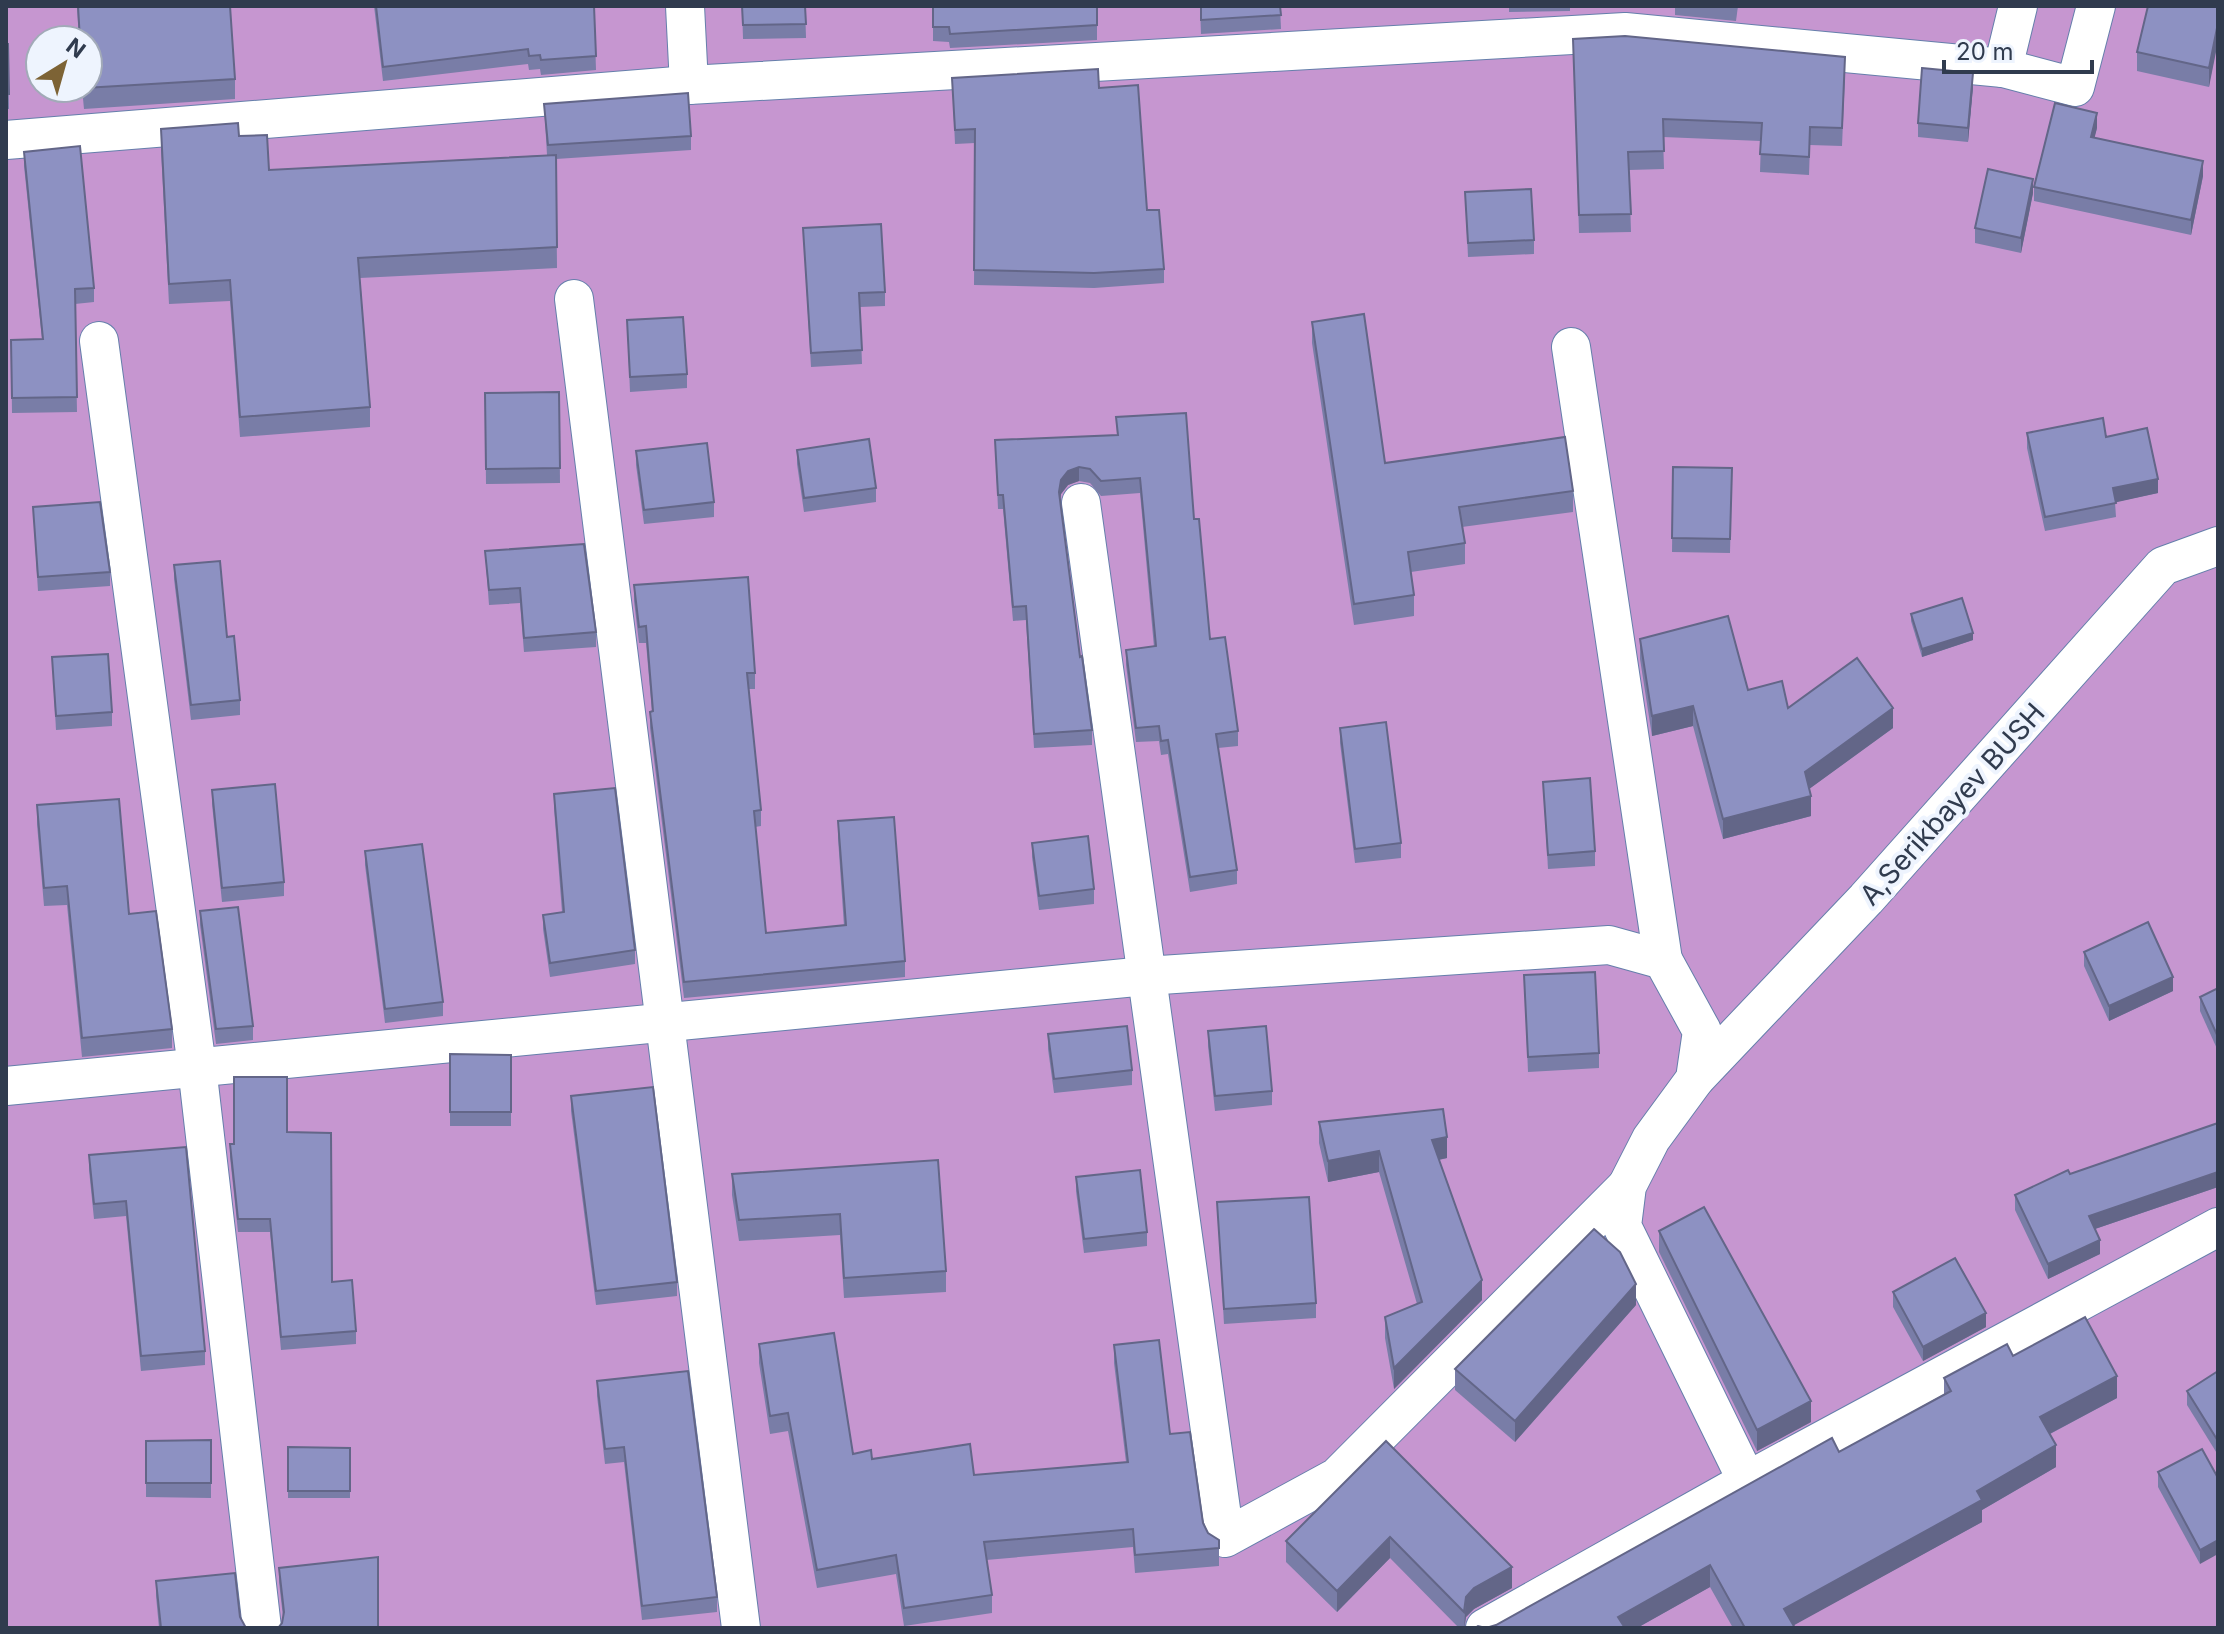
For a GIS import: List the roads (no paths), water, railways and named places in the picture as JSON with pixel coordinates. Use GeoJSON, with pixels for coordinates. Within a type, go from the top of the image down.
{"type":"FeatureCollection","features":[{"type":"Feature","properties":{"kind":"street"},"geometry":{"type":"LineString","coordinates":[[685,6],[689,85]]}},
{"type":"Feature","properties":{"kind":"street"},"geometry":{"type":"LineString","coordinates":[[2003,68],[2018,6]]}},
{"type":"Feature","properties":{"kind":"street"},"geometry":{"type":"LineString","coordinates":[[6,140],[689,85],[1625,32],[2003,68],[2075,87],[2096,6]]}},
{"type":"Feature","properties":{"kind":"street"},"geometry":{"type":"LineString","coordinates":[[574,299],[741,1628]]}},
{"type":"Feature","properties":{"kind":"street"},"geometry":{"type":"LineString","coordinates":[[99,341],[197,1067],[262,1628]]}},
{"type":"Feature","properties":{"kind":"street"},"geometry":{"type":"LineString","coordinates":[[1571,347],[1663,960],[1702,1031],[1695,1079]]}},
{"type":"Feature","properties":{"kind":"street"},"geometry":{"type":"LineString","coordinates":[[1081,503],[1225,1538],[1337,1477],[1627,1186]]}},
{"type":"Feature","properties":{"kind":"street","name":"A,Serikbayev BUSH"},"geometry":{"type":"LineString","coordinates":[[1627,1186],[1651,1139],[1695,1079],[1866,899],[2163,566],[2218,546]]}},
{"type":"Feature","properties":{"kind":"street"},"geometry":{"type":"LineString","coordinates":[[6,1086],[1146,976],[1609,945],[1663,960]]}},
{"type":"Feature","properties":{"kind":"street"},"geometry":{"type":"LineString","coordinates":[[1627,1186],[1622,1226],[1747,1481]]}},
{"type":"Feature","properties":{"kind":"street"},"geometry":{"type":"LineString","coordinates":[[1485,1628],[1747,1481],[2218,1227]]}}]}
